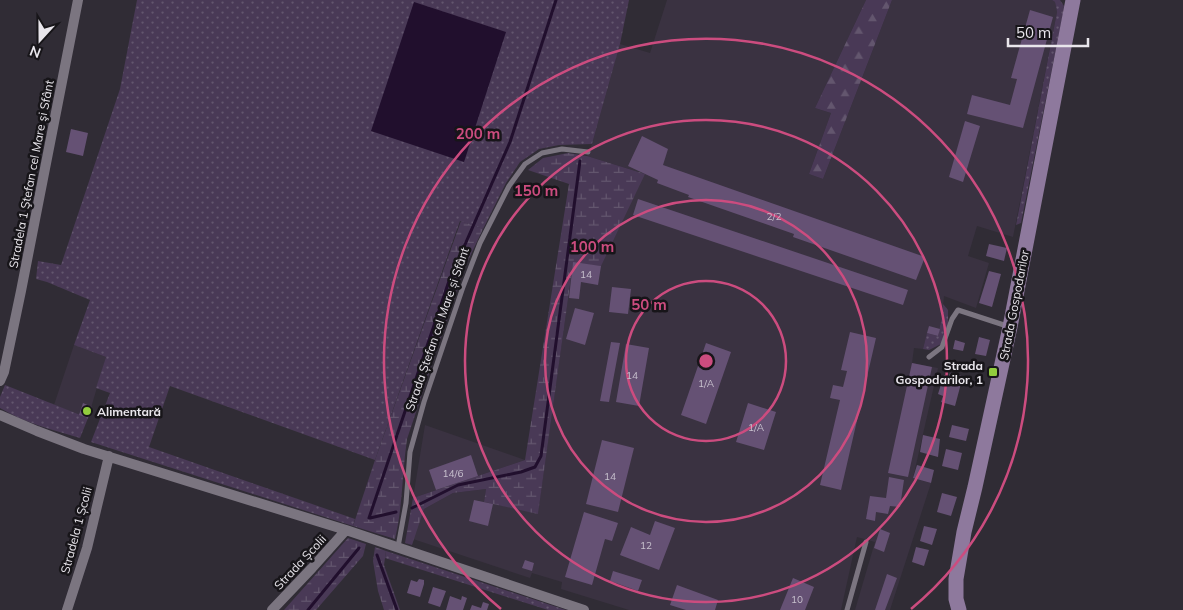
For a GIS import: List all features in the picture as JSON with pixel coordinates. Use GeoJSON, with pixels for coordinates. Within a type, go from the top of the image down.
{"type":"FeatureCollection","features":[{"type":"Feature","properties":{"kind":"street","name":"Stradela 1 Ştefan cel Mare şi Sfânt"},"geometry":{"type":"LineString","coordinates":[[0,381],[4,372],[22,291],[78,0]]}},
{"type":"Feature","properties":{"kind":"street","name":"Strada Gospodarilor"},"geometry":{"type":"LineString","coordinates":[[959,610],[956,599],[956,579],[964,532],[1010,327],[1073,0]]}},
{"type":"Feature","properties":{"kind":"street"},"geometry":{"type":"LineString","coordinates":[[0,415],[37,431],[109,456],[346,530],[584,610]]}},
{"type":"Feature","properties":{"kind":"street","name":"Stradela 1 Școlii"},"geometry":{"type":"LineString","coordinates":[[67,610],[87,548],[109,456]]}},
{"type":"Feature","properties":{"kind":"street","name":"Strada Școlii"},"geometry":{"type":"LineString","coordinates":[[272,610],[346,530]]}},
{"type":"Feature","properties":{"kind":"lane","name":"Strada Ștefan cel Mare și Sfânt"},"geometry":{"type":"LineString","coordinates":[[398,548],[406,503],[410,452],[424,402],[463,286],[480,243],[508,186],[525,164],[542,153],[562,149],[588,152]]}},
{"type":"Feature","properties":{"kind":"lane"},"geometry":{"type":"LineString","coordinates":[[929,356],[942,347],[952,319],[958,310],[1010,327]]}},
{"type":"Feature","properties":{"kind":"lane"},"geometry":{"type":"LineString","coordinates":[[848,610],[866,542]]}},
{"type":"Feature","properties":{"kind":"shaded area"},"geometry":{"type":"Polygon","coordinates":[[[667,0],[866,0],[815,108],[831,113],[809,174],[823,179],[892,0],[1052,0],[1055,2],[1057,12],[1013,237],[977,226],[968,256],[989,263],[976,308],[944,296],[938,336],[927,334],[923,349],[914,348],[912,363],[938,368],[913,478],[931,483],[890,610],[855,610],[875,542],[857,537],[841,610],[629,610],[561,589],[562,582],[532,573],[530,578],[413,539],[424,509],[453,493],[486,489],[484,502],[538,513],[573,262],[645,174],[587,156],[620,44],[650,53],[667,0]]]}},
{"type":"Feature","properties":{"kind":"shaded area"},"geometry":{"type":"Polygon","coordinates":[[[414,2],[506,32],[464,162],[371,131],[414,2]]]}},
{"type":"Feature","properties":{"kind":"shaded area"},"geometry":{"type":"Polygon","coordinates":[[[74,345],[106,357],[88,418],[54,405],[74,345]]]}},
{"type":"Feature","properties":{"kind":"shaded area"},"geometry":{"type":"Polygon","coordinates":[[[425,425],[525,460],[413,498],[425,425]]]}},
{"type":"Feature","properties":{"kind":"green space"},"geometry":{"type":"Polygon","coordinates":[[[137,0],[629,0],[620,44],[592,144],[559,145],[539,149],[520,162],[506,183],[483,229],[460,221],[375,460],[170,386],[149,447],[355,519],[353,526],[91,442],[110,393],[96,388],[106,357],[74,345],[90,300],[36,279],[38,261],[61,265],[120,89],[137,0]]]}},
{"type":"Feature","properties":{"kind":"green space"},"geometry":{"type":"Polygon","coordinates":[[[866,0],[892,0],[823,179],[809,174],[831,113],[815,108],[866,0]]]}},
{"type":"Feature","properties":{"kind":"green space"},"geometry":{"type":"Polygon","coordinates":[[[1052,0],[1060,0],[1064,6],[1063,14],[1021,223],[1016,225],[1057,12],[1055,2],[1052,0]]]}},
{"type":"Feature","properties":{"kind":"green space"},"geometry":{"type":"Polygon","coordinates":[[[568,153],[587,156],[645,174],[601,266],[573,263],[538,514],[484,502],[486,489],[453,493],[424,509],[412,545],[405,543],[413,498],[525,460],[569,184],[528,170],[543,158],[568,153]]]}},
{"type":"Feature","properties":{"kind":"green space"},"geometry":{"type":"Polygon","coordinates":[[[461,221],[483,229],[464,269],[407,439],[400,514],[395,539],[353,526],[461,221]]]}},
{"type":"Feature","properties":{"kind":"green space"},"geometry":{"type":"Polygon","coordinates":[[[943,304],[948,310],[948,324],[941,344],[929,350],[923,349],[927,333],[938,336],[943,304]]]}},
{"type":"Feature","properties":{"kind":"green space"},"geometry":{"type":"Polygon","coordinates":[[[5,385],[88,418],[80,438],[29,422],[0,408],[0,397],[5,385]]]}},
{"type":"Feature","properties":{"kind":"green space"},"geometry":{"type":"Polygon","coordinates":[[[348,538],[366,544],[363,556],[316,610],[284,610],[348,538]]]}},
{"type":"Feature","properties":{"kind":"green space"},"geometry":{"type":"Polygon","coordinates":[[[375,547],[386,551],[384,565],[400,610],[384,610],[378,591],[373,561],[375,547]]]}},
{"type":"Feature","properties":{"kind":"green space"},"geometry":{"type":"Polygon","coordinates":[[[386,551],[566,610],[548,610],[385,558],[386,551]]]}},
{"type":"Feature","properties":{"kind":"building"},"geometry":{"type":"Polygon","coordinates":[[[1030,10],[1053,17],[1023,128],[967,114],[972,95],[1010,105],[1017,79],[1011,78],[1030,10]]]}},
{"type":"Feature","properties":{"kind":"building"},"geometry":{"type":"Polygon","coordinates":[[[965,121],[980,126],[963,182],[949,177],[965,121]]]}},
{"type":"Feature","properties":{"kind":"building"},"geometry":{"type":"Polygon","coordinates":[[[71,129],[88,133],[83,156],[66,152],[71,129]]]}},
{"type":"Feature","properties":{"kind":"building"},"geometry":{"type":"Polygon","coordinates":[[[642,136],[668,149],[663,165],[925,257],[916,280],[793,237],[794,234],[688,197],[689,195],[657,183],[658,180],[628,166],[642,136]]]}},
{"type":"Feature","properties":{"kind":"building"},"geometry":{"type":"Polygon","coordinates":[[[638,199],[908,290],[903,305],[633,215],[638,199]]]}},
{"type":"Feature","properties":{"kind":"building"},"geometry":{"type":"Polygon","coordinates":[[[989,244],[1007,248],[1004,261],[986,256],[989,244]]]}},
{"type":"Feature","properties":{"kind":"building"},"geometry":{"type":"Polygon","coordinates":[[[573,262],[601,266],[598,285],[581,282],[579,299],[569,298],[573,262]]]}},
{"type":"Feature","properties":{"kind":"building"},"geometry":{"type":"Polygon","coordinates":[[[989,271],[1001,274],[992,307],[979,303],[989,271]]]}},
{"type":"Feature","properties":{"kind":"building"},"geometry":{"type":"Polygon","coordinates":[[[612,287],[631,289],[628,314],[609,312],[612,287]]]}},
{"type":"Feature","properties":{"kind":"building"},"geometry":{"type":"Polygon","coordinates":[[[575,308],[594,313],[585,345],[566,339],[575,308]]]}},
{"type":"Feature","properties":{"kind":"building"},"geometry":{"type":"Polygon","coordinates":[[[929,326],[940,329],[938,336],[927,333],[929,326]]]}},
{"type":"Feature","properties":{"kind":"building"},"geometry":{"type":"Polygon","coordinates":[[[850,332],[876,338],[841,490],[820,485],[840,400],[830,398],[833,385],[843,387],[847,371],[841,370],[850,332]]]}},
{"type":"Feature","properties":{"kind":"building"},"geometry":{"type":"Polygon","coordinates":[[[979,337],[990,340],[986,356],[975,354],[979,337]]]}},
{"type":"Feature","properties":{"kind":"building"},"geometry":{"type":"Polygon","coordinates":[[[955,340],[965,343],[963,351],[953,349],[955,340]]]}},
{"type":"Feature","properties":{"kind":"building"},"geometry":{"type":"Polygon","coordinates":[[[611,342],[620,343],[609,402],[600,401],[611,342]]]}},
{"type":"Feature","properties":{"kind":"building"},"geometry":{"type":"Polygon","coordinates":[[[706,343],[731,352],[706,424],[681,415],[706,343]]]}},
{"type":"Feature","properties":{"kind":"building"},"geometry":{"type":"Polygon","coordinates":[[[626,344],[649,348],[639,406],[616,402],[626,344]]]}},
{"type":"Feature","properties":{"kind":"building"},"geometry":{"type":"Polygon","coordinates":[[[912,363],[932,367],[908,477],[888,473],[912,363]]]}},
{"type":"Feature","properties":{"kind":"building"},"geometry":{"type":"Polygon","coordinates":[[[950,373],[963,376],[955,406],[941,402],[943,396],[938,394],[944,375],[949,376],[950,373]]]}},
{"type":"Feature","properties":{"kind":"building"},"geometry":{"type":"Polygon","coordinates":[[[83,403],[92,407],[88,418],[79,415],[83,403]]]}},
{"type":"Feature","properties":{"kind":"building"},"geometry":{"type":"Polygon","coordinates":[[[748,403],[776,412],[764,450],[736,442],[748,403]]]}},
{"type":"Feature","properties":{"kind":"building"},"geometry":{"type":"Polygon","coordinates":[[[952,425],[969,429],[966,441],[949,437],[952,425]]]}},
{"type":"Feature","properties":{"kind":"building"},"geometry":{"type":"Polygon","coordinates":[[[923,435],[940,439],[938,457],[920,452],[923,435]]]}},
{"type":"Feature","properties":{"kind":"building"},"geometry":{"type":"Polygon","coordinates":[[[602,440],[634,448],[618,512],[586,504],[602,440]]]}},
{"type":"Feature","properties":{"kind":"building"},"geometry":{"type":"Polygon","coordinates":[[[946,449],[962,453],[958,470],[942,466],[946,449]]]}},
{"type":"Feature","properties":{"kind":"building"},"geometry":{"type":"Polygon","coordinates":[[[471,455],[478,476],[436,490],[429,470],[471,455]]]}},
{"type":"Feature","properties":{"kind":"building"},"geometry":{"type":"Polygon","coordinates":[[[917,465],[934,470],[931,483],[913,478],[917,465]]]}},
{"type":"Feature","properties":{"kind":"building"},"geometry":{"type":"Polygon","coordinates":[[[889,477],[904,480],[900,507],[890,506],[888,514],[876,512],[875,521],[866,519],[870,496],[886,498],[889,477]]]}},
{"type":"Feature","properties":{"kind":"building"},"geometry":{"type":"Polygon","coordinates":[[[942,493],[957,497],[951,516],[937,512],[942,493]]]}},
{"type":"Feature","properties":{"kind":"building"},"geometry":{"type":"Polygon","coordinates":[[[474,500],[493,504],[488,526],[469,521],[474,500]]]}},
{"type":"Feature","properties":{"kind":"building"},"geometry":{"type":"Polygon","coordinates":[[[584,512],[618,523],[612,541],[605,539],[592,585],[565,577],[584,512]]]}},
{"type":"Feature","properties":{"kind":"building"},"geometry":{"type":"Polygon","coordinates":[[[655,521],[675,528],[659,570],[620,555],[631,527],[650,535],[655,521]]]}},
{"type":"Feature","properties":{"kind":"building"},"geometry":{"type":"Polygon","coordinates":[[[924,526],[937,529],[932,545],[920,541],[924,526]]]}},
{"type":"Feature","properties":{"kind":"building"},"geometry":{"type":"Polygon","coordinates":[[[880,529],[890,533],[884,552],[874,548],[880,529]]]}},
{"type":"Feature","properties":{"kind":"building"},"geometry":{"type":"Polygon","coordinates":[[[916,547],[929,550],[924,566],[912,562],[916,547]]]}},
{"type":"Feature","properties":{"kind":"building"},"geometry":{"type":"Polygon","coordinates":[[[525,560],[534,563],[532,571],[522,568],[525,560]]]}},
{"type":"Feature","properties":{"kind":"building"},"geometry":{"type":"Polygon","coordinates":[[[613,571],[642,580],[638,591],[610,581],[613,571]]]}},
{"type":"Feature","properties":{"kind":"building"},"geometry":{"type":"Polygon","coordinates":[[[887,574],[897,578],[885,610],[875,610],[887,574]]]}},
{"type":"Feature","properties":{"kind":"building"},"geometry":{"type":"Polygon","coordinates":[[[793,578],[814,587],[805,610],[780,610],[793,578]]]}},
{"type":"Feature","properties":{"kind":"building"},"geometry":{"type":"Polygon","coordinates":[[[419,579],[424,580],[420,597],[407,593],[411,580],[417,582],[419,579]]]}},
{"type":"Feature","properties":{"kind":"building"},"geometry":{"type":"Polygon","coordinates":[[[677,585],[718,600],[715,610],[686,610],[670,605],[677,585]]]}},
{"type":"Feature","properties":{"kind":"building"},"geometry":{"type":"Polygon","coordinates":[[[433,587],[446,591],[440,607],[428,603],[433,587]]]}},
{"type":"Feature","properties":{"kind":"building"},"geometry":{"type":"Polygon","coordinates":[[[450,596],[461,600],[462,596],[467,598],[463,610],[446,610],[450,596]]]}},
{"type":"Feature","properties":{"kind":"building"},"geometry":{"type":"Polygon","coordinates":[[[483,602],[489,604],[487,610],[470,610],[472,605],[481,608],[483,602]]]}},
{"type":"Feature","properties":{"kind":"waterway"},"geometry":{"type":"LineString","coordinates":[[369,518],[449,281],[510,142],[556,0]]}},
{"type":"Feature","properties":{"kind":"waterway"},"geometry":{"type":"LineString","coordinates":[[412,508],[458,485],[521,472],[535,467],[541,456],[580,161]]}},
{"type":"Feature","properties":{"kind":"waterway"},"geometry":{"type":"LineString","coordinates":[[370,518],[396,512]]}},
{"type":"Feature","properties":{"kind":"waterway"},"geometry":{"type":"LineString","coordinates":[[308,610],[359,548]]}},
{"type":"Feature","properties":{"kind":"waterway"},"geometry":{"type":"LineString","coordinates":[[377,555],[397,610]]}},
{"type":"Feature","properties":{"kind":"place","name":"Strada Gospodarilor, 1"},"geometry":{"type":"Point","coordinates":[993,372]}},
{"type":"Feature","properties":{"kind":"place","name":"Alimentară"},"geometry":{"type":"Point","coordinates":[87,411]}}]}
